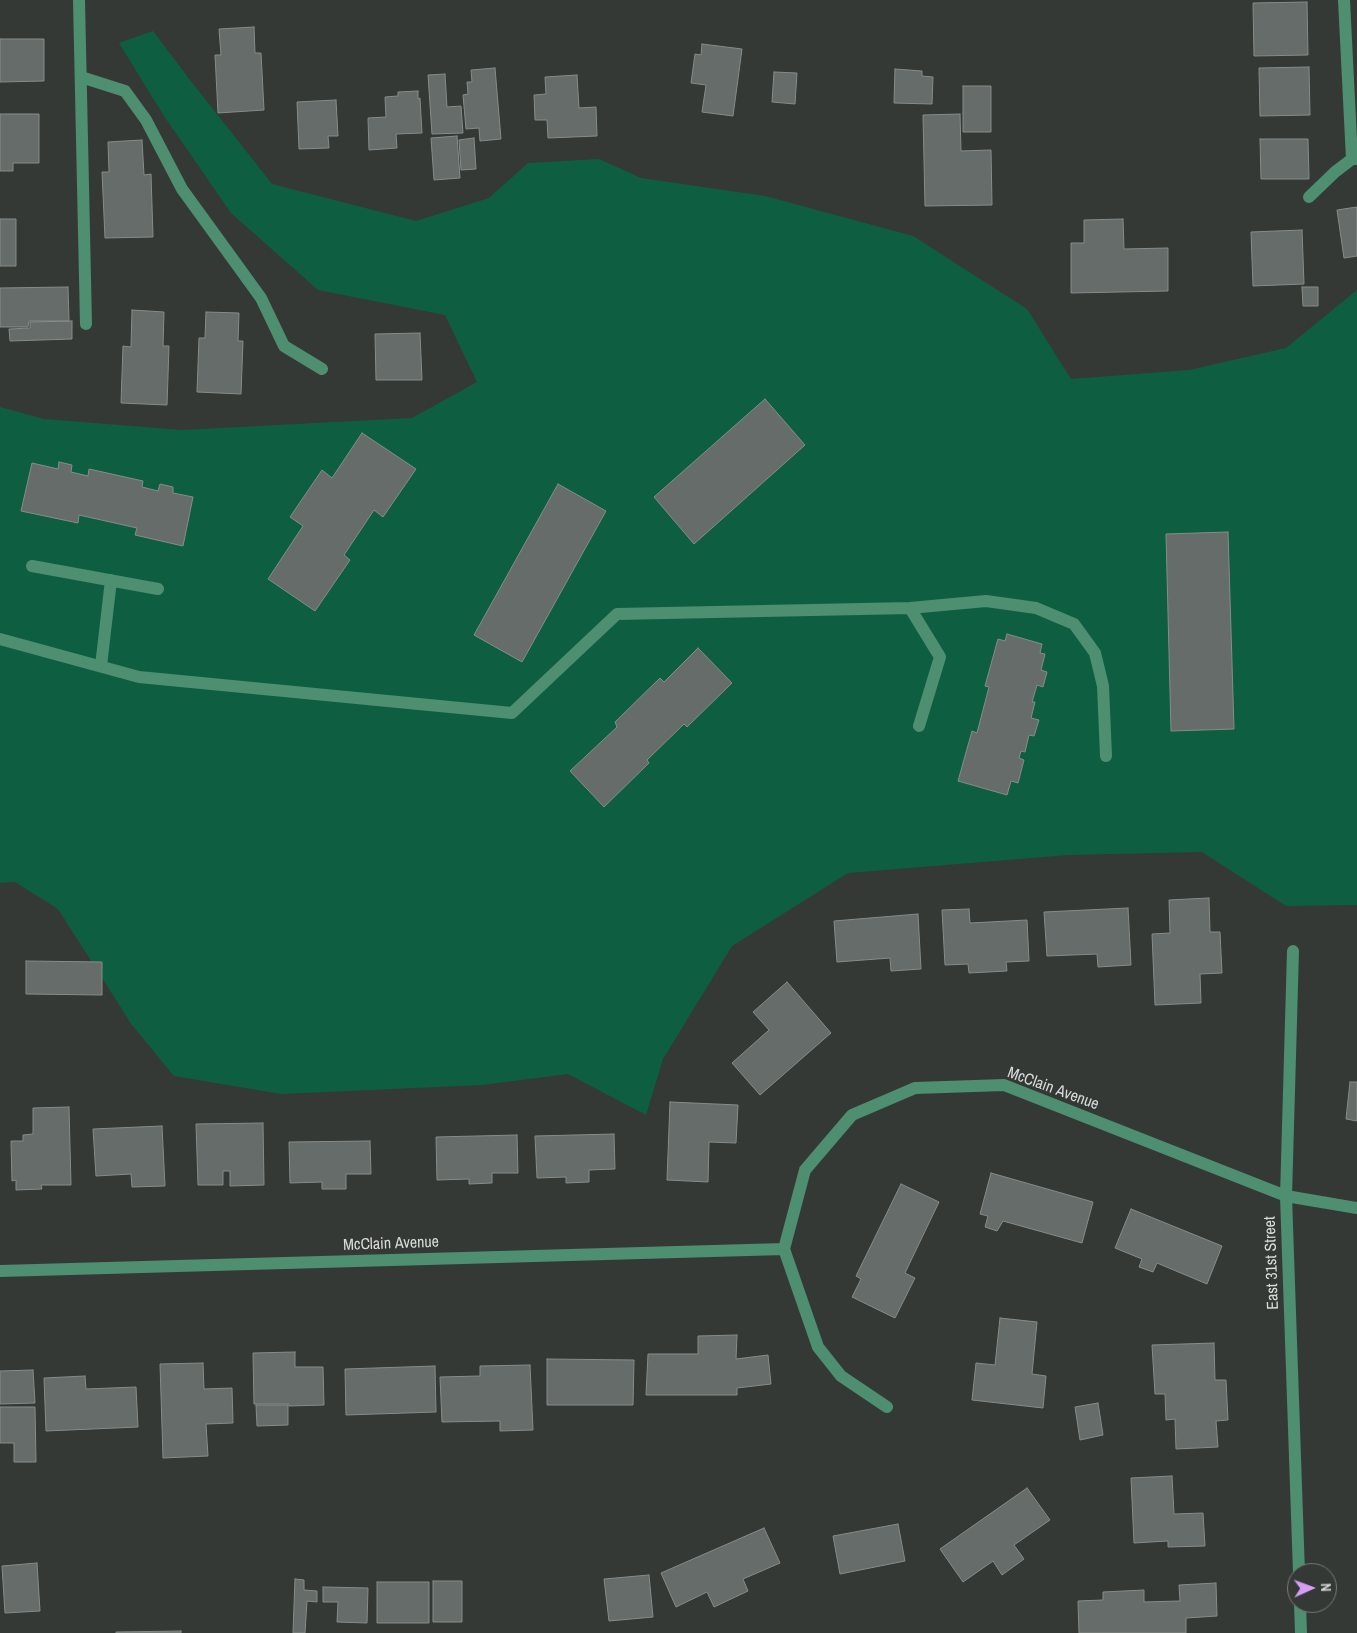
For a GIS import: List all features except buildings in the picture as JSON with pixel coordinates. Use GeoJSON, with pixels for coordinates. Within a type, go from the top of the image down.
{"type":"FeatureCollection","features":[{"type":"Feature","properties":{"kind":"street"},"geometry":{"type":"LineString","coordinates":[[79,0],[86,324]]}},
{"type":"Feature","properties":{"kind":"street"},"geometry":{"type":"LineString","coordinates":[[1310,197],[1335,172],[1354,159],[1344,0]]}},
{"type":"Feature","properties":{"kind":"street"},"geometry":{"type":"LineString","coordinates":[[81,77],[125,92],[146,120],[182,189],[261,298],[284,346],[322,369]]}},
{"type":"Feature","properties":{"kind":"street"},"geometry":{"type":"LineString","coordinates":[[32,566],[158,589]]}},
{"type":"Feature","properties":{"kind":"street"},"geometry":{"type":"LineString","coordinates":[[101,666],[111,580]]}},
{"type":"Feature","properties":{"kind":"street"},"geometry":{"type":"LineString","coordinates":[[0,639],[139,677],[512,713],[617,614],[910,608],[986,601],[1036,608],[1074,624],[1096,653],[1103,686],[1106,756]]}},
{"type":"Feature","properties":{"kind":"street"},"geometry":{"type":"LineString","coordinates":[[910,608],[940,657],[919,726]]}},
{"type":"Feature","properties":{"kind":"street","name":"East 31st Street"},"geometry":{"type":"LineString","coordinates":[[1293,951],[1286,1196],[1299,1563]]}},
{"type":"Feature","properties":{"kind":"street","name":"McClain Avenue"},"geometry":{"type":"LineString","coordinates":[[0,1270],[784,1249],[806,1170],[852,1115],[915,1088],[1004,1086],[1286,1196],[1357,1208]]}},
{"type":"Feature","properties":{"kind":"street"},"geometry":{"type":"LineString","coordinates":[[784,1249],[818,1347],[841,1376],[887,1406]]}},
{"type":"Feature","properties":{"kind":"street"},"geometry":{"type":"LineString","coordinates":[[1300,1613],[1301,1633]]}},
{"type":"Feature","properties":{"kind":"green space"},"geometry":{"type":"Polygon","coordinates":[[[153,31],[272,184],[416,221],[489,198],[528,163],[599,159],[641,178],[765,196],[913,236],[1027,309],[1071,379],[1189,370],[1286,348],[1357,290],[1357,905],[1286,906],[1202,852],[1068,855],[848,873],[732,946],[663,1059],[646,1115],[568,1074],[482,1085],[281,1094],[174,1076],[132,1025],[58,909],[15,882],[0,883],[0,407],[44,419],[182,430],[412,418],[477,382],[445,315],[318,290],[231,213],[164,116],[119,43],[153,31]]]}}]}
